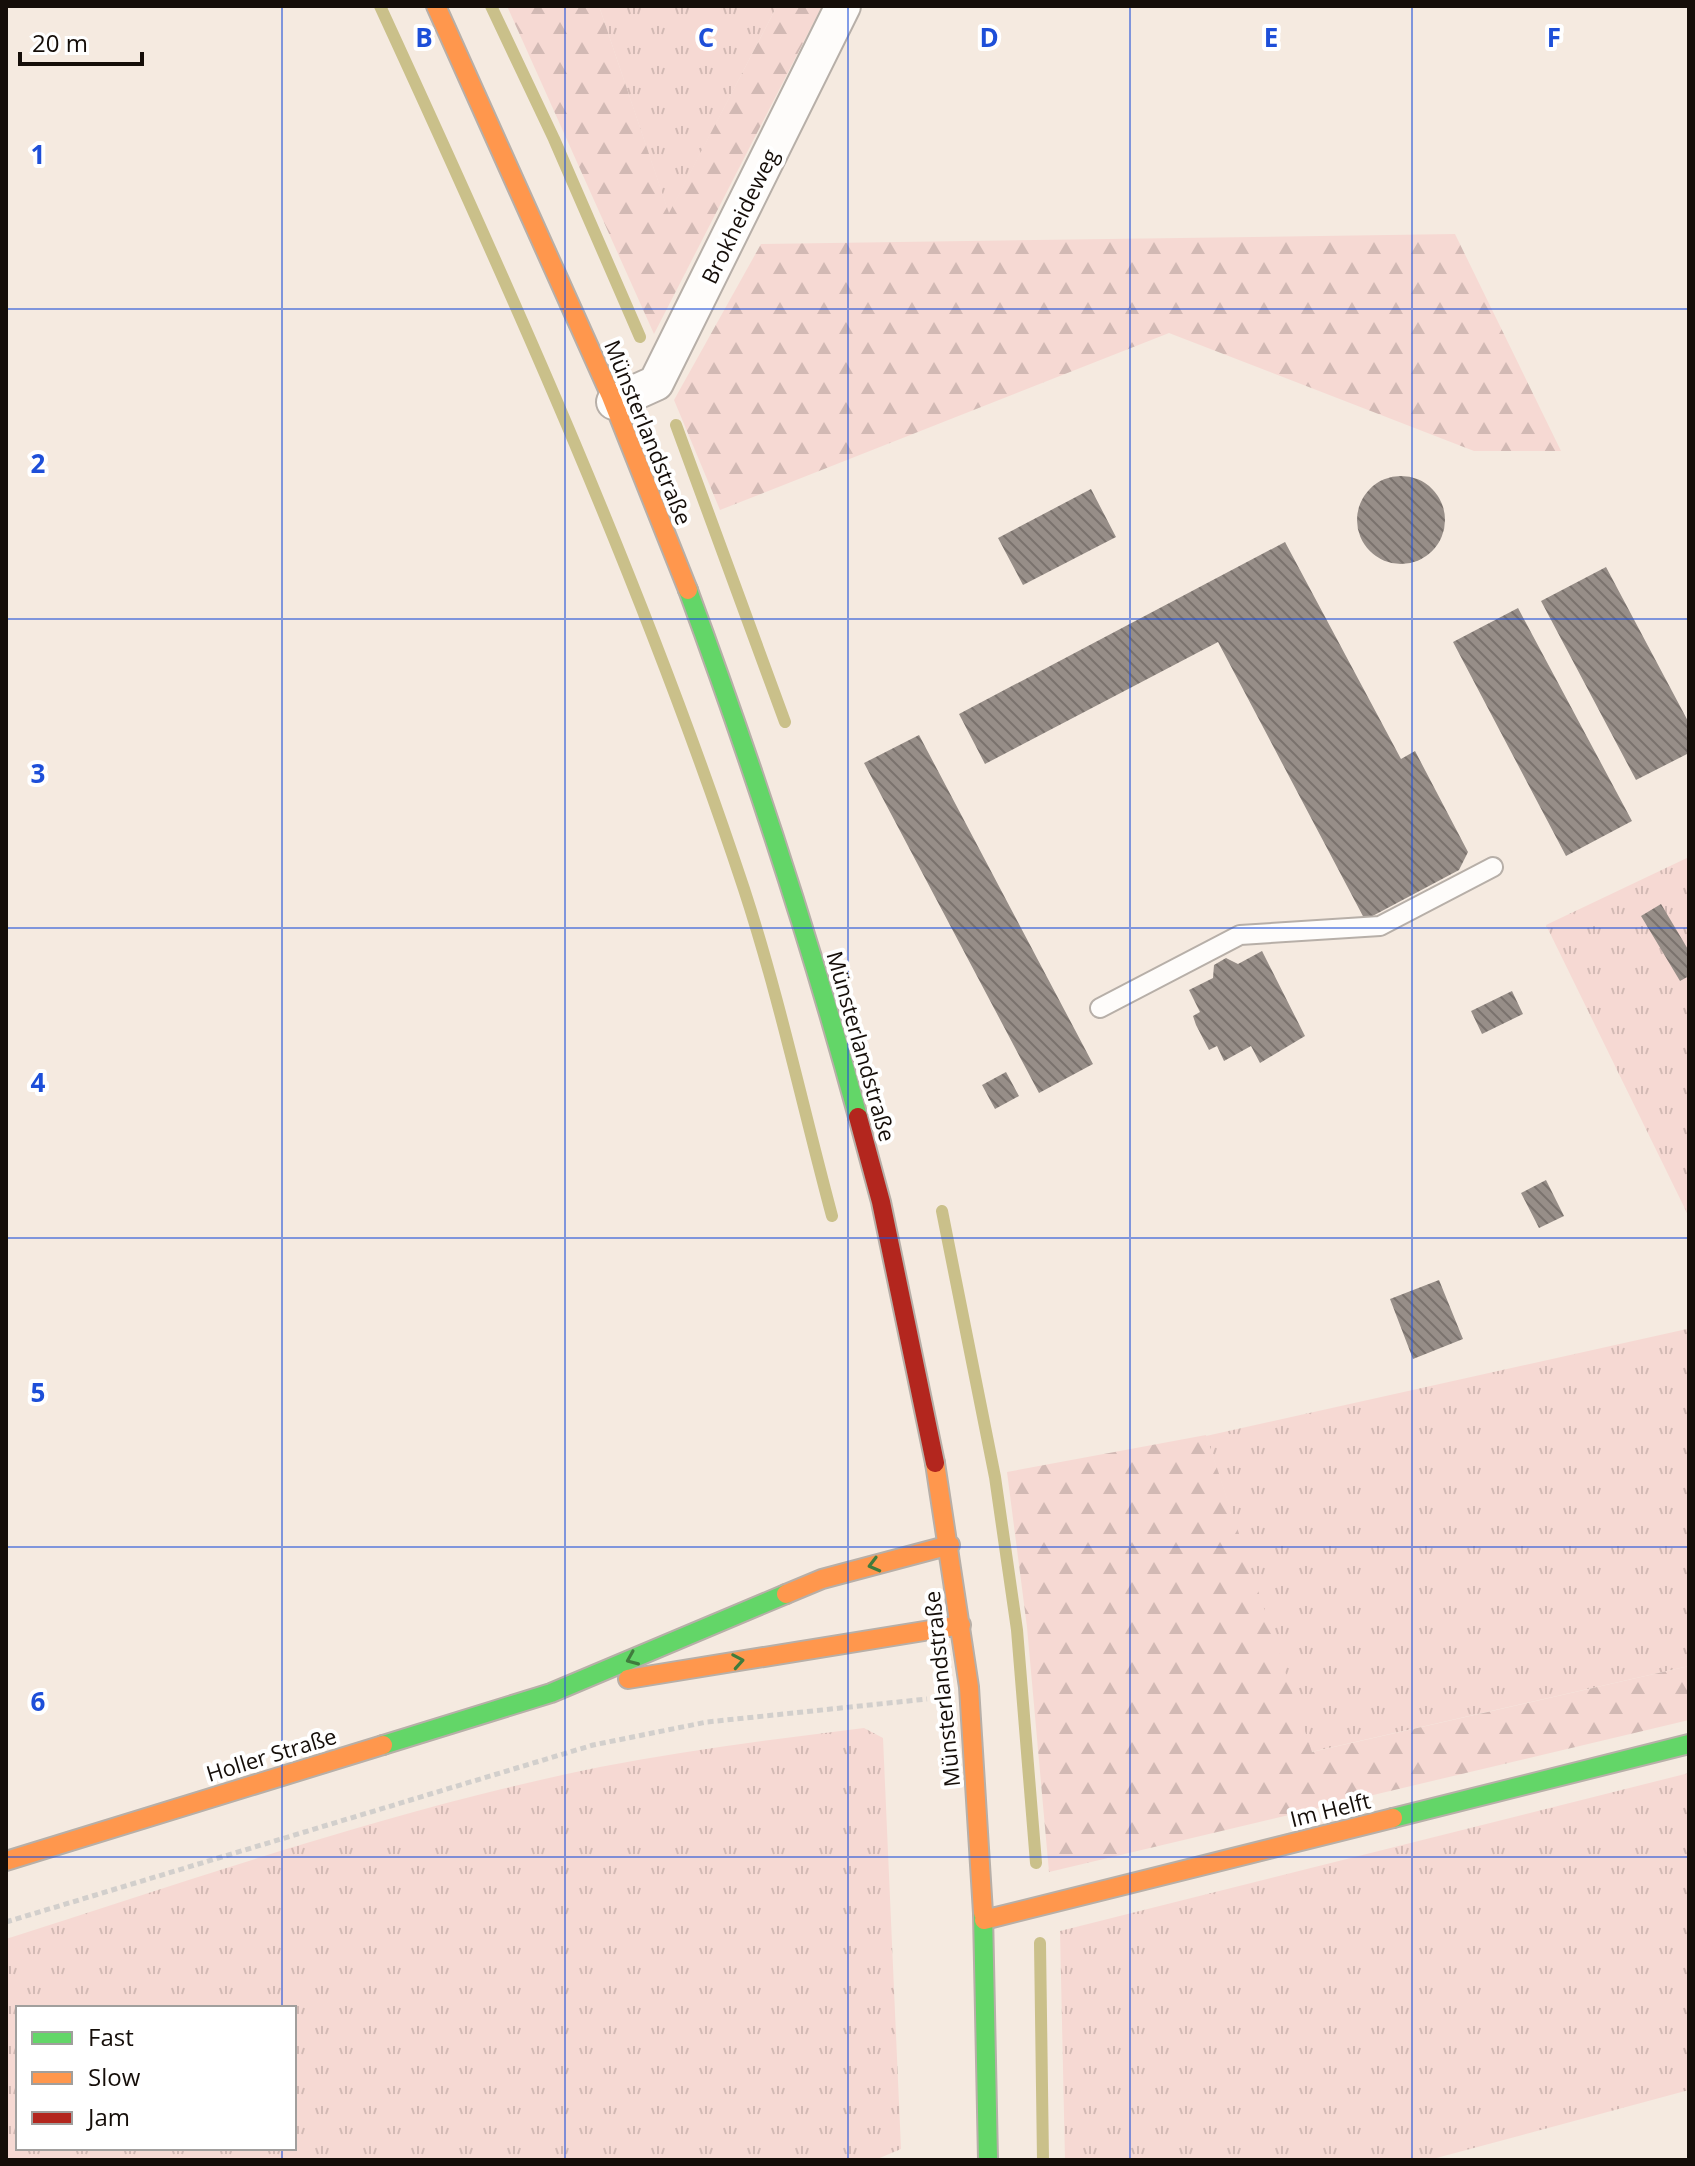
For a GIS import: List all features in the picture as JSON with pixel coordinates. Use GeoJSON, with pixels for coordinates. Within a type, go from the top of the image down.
{"type":"FeatureCollection","features":[{"type":"Feature","properties":{"kind":"main road","name":"Münsterlandstraße"},"geometry":{"type":"LineString","coordinates":[[436,6],[614,402],[755,773],[883,1206],[950,1545],[969,1694],[984,1920],[988,2160]]}},
{"type":"Feature","properties":{"kind":"main road","name":"Holler Straße"},"geometry":{"type":"LineString","coordinates":[[6,1861],[551,1693],[822,1579],[950,1545]]}},
{"type":"Feature","properties":{"kind":"main road","name":"Holler Straße"},"geometry":{"type":"LineString","coordinates":[[551,1693],[961,1625]]}},
{"type":"Feature","properties":{"kind":"main road","name":"Im Helft"},"geometry":{"type":"LineString","coordinates":[[984,1920],[1689,1744]]}},
{"type":"Feature","properties":{"kind":"street","name":"Brokheideweg"},"geometry":{"type":"LineString","coordinates":[[614,402],[656,383],[843,6]]}},
{"type":"Feature","properties":{"kind":"lane"},"geometry":{"type":"LineString","coordinates":[[1100,1008],[1240,935],[1380,926],[1493,867]]}},
{"type":"Feature","properties":{"kind":"path"},"geometry":{"type":"LineString","coordinates":[[6,1922],[593,1745],[707,1722],[969,1694]]}},
{"type":"Feature","properties":{"kind":"green space"},"geometry":{"type":"Polygon","coordinates":[[[507,6],[599,6],[669,213],[777,6],[822,6],[654,334],[507,6]]]}},
{"type":"Feature","properties":{"kind":"green space"},"geometry":{"type":"Polygon","coordinates":[[[599,6],[777,6],[669,214],[599,6]]]}},
{"type":"Feature","properties":{"kind":"green space"},"geometry":{"type":"Polygon","coordinates":[[[1455,234],[1561,451],[1474,451],[1169,333],[720,510],[674,400],[761,244],[1455,234]]]}},
{"type":"Feature","properties":{"kind":"green space"},"geometry":{"type":"Polygon","coordinates":[[[1689,857],[1689,1217],[1546,925],[1689,857]]]}},
{"type":"Feature","properties":{"kind":"green space"},"geometry":{"type":"Polygon","coordinates":[[[1687,1329],[1689,1666],[1311,1752],[1206,1436],[1687,1329]]]}},
{"type":"Feature","properties":{"kind":"green space"},"geometry":{"type":"Polygon","coordinates":[[[1206,1435],[1312,1752],[1689,1666],[1689,1720],[1049,1872],[1027,1627],[1007,1472],[1206,1435]]]}},
{"type":"Feature","properties":{"kind":"green space"},"geometry":{"type":"Polygon","coordinates":[[[864,1728],[883,1738],[901,2149],[875,2160],[6,2160],[6,1939],[301,1845],[450,1802],[600,1767],[732,1745],[864,1728]]]}},
{"type":"Feature","properties":{"kind":"green space"},"geometry":{"type":"Polygon","coordinates":[[[1689,1773],[1689,2090],[1429,2160],[1065,2160],[1060,1931],[1689,1773]]]}},
{"type":"Feature","properties":{"kind":"building"},"geometry":{"type":"Polygon","coordinates":[[[1401,476],[1418,480],[1432,489],[1441,503],[1445,520],[1441,537],[1432,551],[1418,560],[1401,564],[1384,560],[1370,551],[1361,537],[1357,520],[1361,503],[1370,489],[1384,480],[1401,476]]]}},
{"type":"Feature","properties":{"kind":"building"},"geometry":{"type":"Polygon","coordinates":[[[1091,489],[1116,537],[1023,585],[998,538],[1091,489]]]}},
{"type":"Feature","properties":{"kind":"building"},"geometry":{"type":"Polygon","coordinates":[[[1285,542],[1401,759],[1415,751],[1468,852],[1459,870],[1365,920],[1218,642],[985,764],[959,714],[1285,542]]]}},
{"type":"Feature","properties":{"kind":"building"},"geometry":{"type":"Polygon","coordinates":[[[1606,567],[1689,723],[1689,753],[1636,780],[1541,601],[1606,567]]]}},
{"type":"Feature","properties":{"kind":"building"},"geometry":{"type":"Polygon","coordinates":[[[1518,608],[1632,821],[1566,856],[1453,642],[1518,608]]]}},
{"type":"Feature","properties":{"kind":"building"},"geometry":{"type":"Polygon","coordinates":[[[919,735],[1093,1064],[1039,1093],[864,763],[919,735]]]}},
{"type":"Feature","properties":{"kind":"building"},"geometry":{"type":"Polygon","coordinates":[[[1661,904],[1689,951],[1689,976],[1680,981],[1641,916],[1661,904]]]}},
{"type":"Feature","properties":{"kind":"building"},"geometry":{"type":"Polygon","coordinates":[[[1262,951],[1305,1036],[1260,1063],[1251,1046],[1224,1061],[1217,1046],[1209,1050],[1196,1025],[1193,1016],[1200,1012],[1189,990],[1213,978],[1214,965],[1226,958],[1238,964],[1262,951]]]}},
{"type":"Feature","properties":{"kind":"building"},"geometry":{"type":"Polygon","coordinates":[[[1512,991],[1523,1014],[1482,1034],[1471,1011],[1512,991]]]}},
{"type":"Feature","properties":{"kind":"building"},"geometry":{"type":"Polygon","coordinates":[[[1006,1072],[1019,1096],[995,1109],[982,1085],[1006,1072]]]}},
{"type":"Feature","properties":{"kind":"building"},"geometry":{"type":"Polygon","coordinates":[[[1546,1180],[1564,1216],[1539,1228],[1521,1193],[1546,1180]]]}},
{"type":"Feature","properties":{"kind":"building"},"geometry":{"type":"Polygon","coordinates":[[[1439,1280],[1463,1339],[1413,1359],[1390,1299],[1439,1280]]]}},
{"type":"Feature","properties":{"kind":"waterway"},"geometry":{"type":"LineString","coordinates":[[380,6],[527,333],[664,664],[757,929],[832,1216]]}},
{"type":"Feature","properties":{"kind":"waterway"},"geometry":{"type":"LineString","coordinates":[[491,6],[554,139],[640,337]]}},
{"type":"Feature","properties":{"kind":"waterway"},"geometry":{"type":"LineString","coordinates":[[676,425],[785,722]]}},
{"type":"Feature","properties":{"kind":"waterway"},"geometry":{"type":"LineString","coordinates":[[942,1211],[995,1477],[1017,1630],[1036,1863]]}},
{"type":"Feature","properties":{"kind":"waterway"},"geometry":{"type":"LineString","coordinates":[[1040,1943],[1043,2160]]}},
{"type":"Feature","properties":{"kind":"traffic: fast"},"geometry":{"type":"LineString","coordinates":[[688,590],[779,852],[858,1117]]}},
{"type":"Feature","properties":{"kind":"traffic: fast"},"geometry":{"type":"LineString","coordinates":[[383,1745],[551,1693],[786,1594]]}},
{"type":"Feature","properties":{"kind":"traffic: fast"},"geometry":{"type":"LineString","coordinates":[[1393,1818],[1689,1744]]}},
{"type":"Feature","properties":{"kind":"traffic: fast"},"geometry":{"type":"LineString","coordinates":[[983,1913],[988,2160]]}},
{"type":"Feature","properties":{"kind":"traffic: slow"},"geometry":{"type":"LineString","coordinates":[[436,6],[610,394],[688,590]]}},
{"type":"Feature","properties":{"kind":"traffic: slow"},"geometry":{"type":"LineString","coordinates":[[935,1463],[969,1687],[983,1913]]}},
{"type":"Feature","properties":{"kind":"traffic: slow"},"geometry":{"type":"LineString","coordinates":[[786,1594],[822,1579],[950,1545]]}},
{"type":"Feature","properties":{"kind":"traffic: slow"},"geometry":{"type":"LineString","coordinates":[[628,1679],[961,1625]]}},
{"type":"Feature","properties":{"kind":"traffic: slow"},"geometry":{"type":"LineString","coordinates":[[6,1861],[383,1745]]}},
{"type":"Feature","properties":{"kind":"traffic: slow"},"geometry":{"type":"LineString","coordinates":[[984,1920],[1393,1818]]}},
{"type":"Feature","properties":{"kind":"traffic: jam"},"geometry":{"type":"LineString","coordinates":[[858,1117],[881,1202],[935,1463]]}}]}
